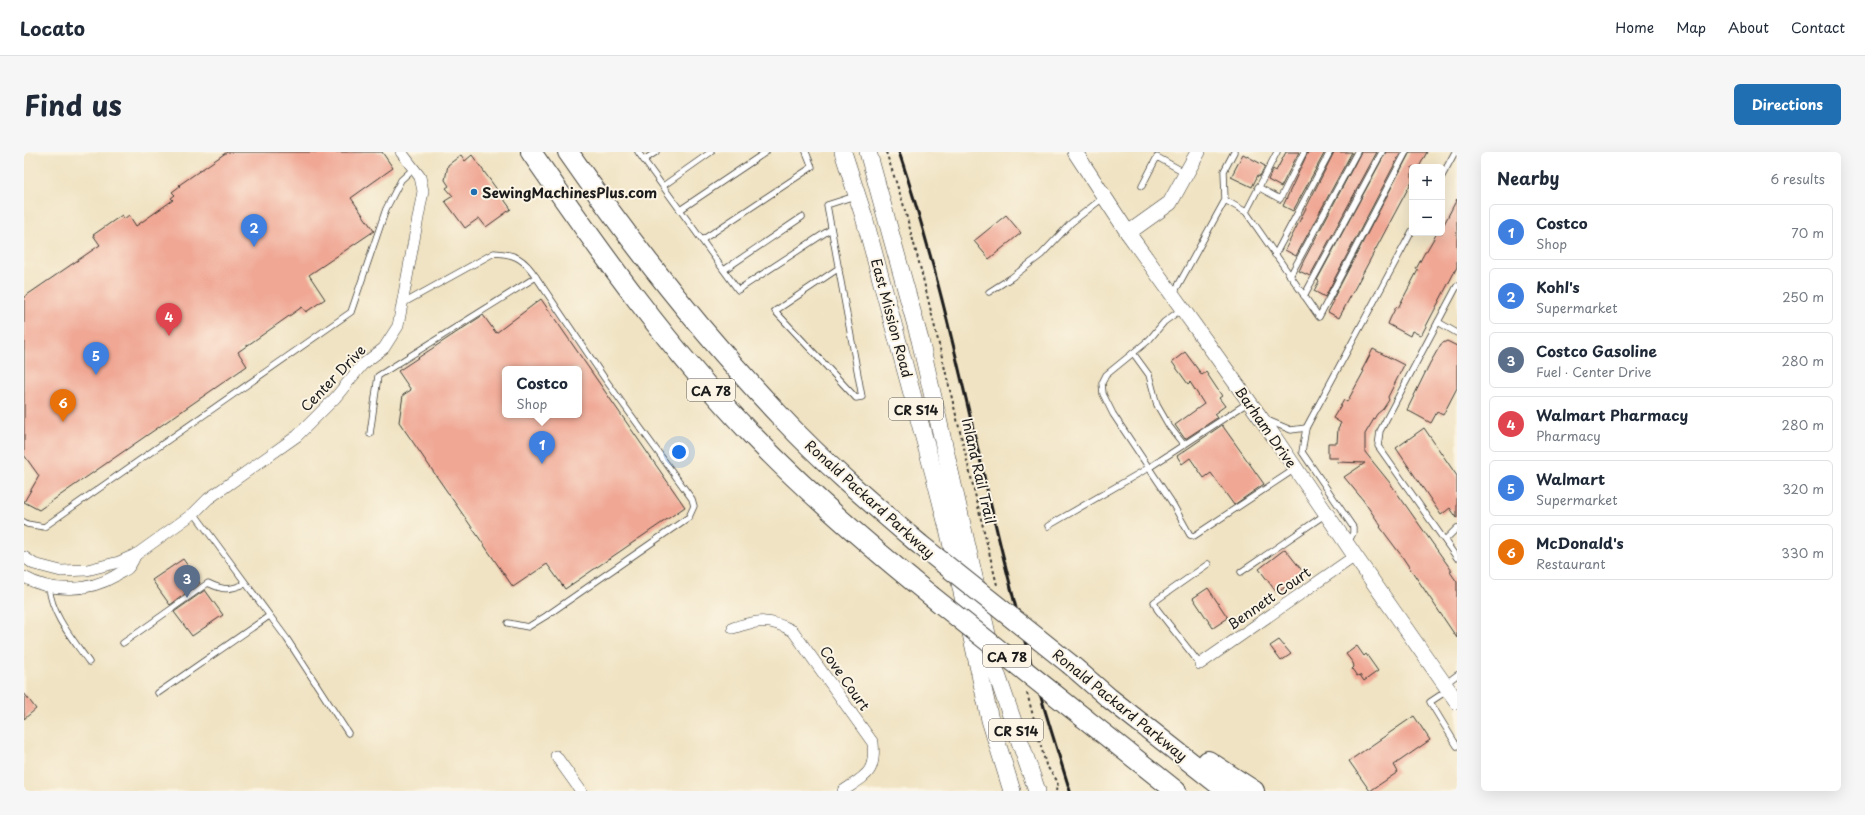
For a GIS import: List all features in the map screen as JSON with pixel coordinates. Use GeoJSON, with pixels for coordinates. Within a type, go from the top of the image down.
{"type":"FeatureCollection","features":[{"type":"Feature","properties":{"kind":"highway","name":"CA 78"},"geometry":{"type":"LineString","coordinates":[[531,152],[625,285],[715,394],[754,437],[877,553],[1176,791]]}},
{"type":"Feature","properties":{"kind":"highway","name":"Ronald Packard Parkway"},"geometry":{"type":"LineString","coordinates":[[568,152],[602,201],[676,297],[736,368],[783,419],[821,456],[918,543],[1071,665],[1109,698],[1227,791]]}},
{"type":"Feature","properties":{"kind":"highway"},"geometry":{"type":"LineString","coordinates":[[1109,698],[1254,791]]}},
{"type":"Feature","properties":{"kind":"main road","name":"East Mission Road"},"geometry":{"type":"LineString","coordinates":[[842,152],[857,195],[879,269],[945,519],[990,720],[1012,791]]}},
{"type":"Feature","properties":{"kind":"main road","name":"East Mission Road"},"geometry":{"type":"LineString","coordinates":[[868,152],[886,211],[920,340],[995,669],[1037,791]]}},
{"type":"Feature","properties":{"kind":"main road"},"geometry":{"type":"LineString","coordinates":[[857,195],[867,196],[886,211]]}},
{"type":"Feature","properties":{"kind":"street","name":"Center Drive"},"geometry":{"type":"LineString","coordinates":[[24,557],[34,564],[61,571],[87,570],[119,562],[137,554],[194,513],[208,499],[296,436],[335,398],[362,365],[384,348],[398,326],[423,191],[420,178],[401,152]]}},
{"type":"Feature","properties":{"kind":"street","name":"Barham Drive"},"geometry":{"type":"LineString","coordinates":[[1074,152],[1128,233],[1296,468],[1450,692]]}},
{"type":"Feature","properties":{"kind":"street"},"geometry":{"type":"LineString","coordinates":[[1128,233],[1170,203],[1198,152]]}},
{"type":"Feature","properties":{"kind":"street","name":"Bennett Court"},"geometry":{"type":"LineString","coordinates":[[1200,664],[1351,550]]}},
{"type":"Feature","properties":{"kind":"street","name":"Center Drive"},"geometry":{"type":"LineString","coordinates":[[24,577],[49,587],[80,588],[102,583],[128,568],[137,554]]}},
{"type":"Feature","properties":{"kind":"street","name":"Cove Court"},"geometry":{"type":"LineString","coordinates":[[733,628],[749,622],[766,621],[779,623],[793,631],[873,743],[875,758],[872,768],[865,776],[843,791]]}},
{"type":"Feature","properties":{"kind":"street"},"geometry":{"type":"LineString","coordinates":[[556,756],[581,791]]}},
{"type":"Feature","properties":{"kind":"lane"},"geometry":{"type":"LineString","coordinates":[[638,152],[738,290],[832,229]]}},
{"type":"Feature","properties":{"kind":"lane"},"geometry":{"type":"LineString","coordinates":[[644,160],[656,152]]}},
{"type":"Feature","properties":{"kind":"lane"},"geometry":{"type":"LineString","coordinates":[[662,186],[711,152]]}},
{"type":"Feature","properties":{"kind":"lane"},"geometry":{"type":"LineString","coordinates":[[680,210],[766,152]]}},
{"type":"Feature","properties":{"kind":"lane"},"geometry":{"type":"LineString","coordinates":[[702,240],[812,167],[806,152]]}},
{"type":"Feature","properties":{"kind":"lane"},"geometry":{"type":"LineString","coordinates":[[1173,295],[1225,200],[1224,171],[1234,152]]}},
{"type":"Feature","properties":{"kind":"lane"},"geometry":{"type":"LineString","coordinates":[[1246,212],[1277,152]]}},
{"type":"Feature","properties":{"kind":"lane"},"geometry":{"type":"LineString","coordinates":[[1258,187],[1280,199],[1304,152]]}},
{"type":"Feature","properties":{"kind":"lane"},"geometry":{"type":"LineString","coordinates":[[1275,255],[1330,152]]}},
{"type":"Feature","properties":{"kind":"lane"},"geometry":{"type":"LineString","coordinates":[[1290,276],[1357,152]]}},
{"type":"Feature","properties":{"kind":"lane"},"geometry":{"type":"LineString","coordinates":[[1304,296],[1382,152]]}},
{"type":"Feature","properties":{"kind":"lane"},"geometry":{"type":"LineString","coordinates":[[1225,200],[1246,212],[1319,317],[1406,152]]}},
{"type":"Feature","properties":{"kind":"lane"},"geometry":{"type":"LineString","coordinates":[[1445,170],[1455,152]]}},
{"type":"Feature","properties":{"kind":"lane"},"geometry":{"type":"LineString","coordinates":[[1142,186],[1158,155],[1186,173]]}},
{"type":"Feature","properties":{"kind":"lane"},"geometry":{"type":"LineString","coordinates":[[24,522],[27,524],[44,527],[351,312],[386,209],[401,180],[413,169]]}},
{"type":"Feature","properties":{"kind":"lane"},"geometry":{"type":"LineString","coordinates":[[839,268],[775,310],[856,398],[862,397],[839,268],[832,229],[827,205],[857,195]]}},
{"type":"Feature","properties":{"kind":"lane"},"geometry":{"type":"LineString","coordinates":[[989,292],[1042,255],[1071,223],[1105,197]]}},
{"type":"Feature","properties":{"kind":"lane"},"geometry":{"type":"LineString","coordinates":[[724,270],[802,216]]}},
{"type":"Feature","properties":{"kind":"lane"},"geometry":{"type":"LineString","coordinates":[[1351,550],[1353,527],[1302,452],[1306,428],[1410,236]]}},
{"type":"Feature","properties":{"kind":"lane"},"geometry":{"type":"LineString","coordinates":[[402,304],[494,253],[511,254],[528,265],[605,379],[692,499],[694,506],[689,517],[546,616],[528,627],[508,623]]}},
{"type":"Feature","properties":{"kind":"lane"},"geometry":{"type":"LineString","coordinates":[[370,434],[378,376],[536,277]]}},
{"type":"Feature","properties":{"kind":"lane"},"geometry":{"type":"LineString","coordinates":[[1457,286],[1380,431],[1378,446],[1457,558]]}},
{"type":"Feature","properties":{"kind":"lane"},"geometry":{"type":"LineString","coordinates":[[1183,309],[1164,322],[1149,340],[1106,375],[1102,383],[1103,394],[1113,414],[1172,501],[1190,535],[1194,536],[1296,468]]}},
{"type":"Feature","properties":{"kind":"lane"},"geometry":{"type":"LineString","coordinates":[[1438,322],[1457,333]]}},
{"type":"Feature","properties":{"kind":"lane"},"geometry":{"type":"LineString","coordinates":[[1133,353],[1149,375],[1157,405],[1169,426],[1184,445]]}},
{"type":"Feature","properties":{"kind":"lane"},"geometry":{"type":"LineString","coordinates":[[1048,526],[1150,468],[1249,402]]}},
{"type":"Feature","properties":{"kind":"lane"},"geometry":{"type":"LineString","coordinates":[[1259,416],[1291,430],[1306,428]]}},
{"type":"Feature","properties":{"kind":"lane"},"geometry":{"type":"LineString","coordinates":[[194,513],[287,639],[348,734]]}},
{"type":"Feature","properties":{"kind":"lane"},"geometry":{"type":"LineString","coordinates":[[1240,572],[1326,513]]}},
{"type":"Feature","properties":{"kind":"lane"},"geometry":{"type":"LineString","coordinates":[[1445,540],[1457,528]]}},
{"type":"Feature","properties":{"kind":"lane"},"geometry":{"type":"LineString","coordinates":[[1200,664],[1157,609],[1154,602],[1208,564]]}},
{"type":"Feature","properties":{"kind":"lane"},"geometry":{"type":"LineString","coordinates":[[123,643],[208,583],[221,589],[232,589],[245,584]]}},
{"type":"Feature","properties":{"kind":"lane"},"geometry":{"type":"LineString","coordinates":[[49,587],[52,605],[58,618],[89,662]]}},
{"type":"Feature","properties":{"kind":"lane"},"geometry":{"type":"LineString","coordinates":[[158,693],[269,616]]}},
{"type":"Feature","properties":{"kind":"lane"},"geometry":{"type":"LineString","coordinates":[[1457,675],[1450,692],[1430,702],[1457,746]]}},
{"type":"Feature","properties":{"kind":"path","name":"Inland Rail Trail"},"geometry":{"type":"LineString","coordinates":[[886,152],[903,203],[921,270],[999,592]]}},
{"type":"Feature","properties":{"kind":"path"},"geometry":{"type":"LineString","coordinates":[[1025,688],[1046,765],[1058,782],[1056,791]]}},
{"type":"Feature","properties":{"kind":"building"},"geometry":{"type":"Polygon","coordinates":[[[227,152],[382,152],[393,168],[351,198],[374,231],[309,275],[325,299],[306,312],[302,307],[238,352],[247,366],[39,510],[24,502],[39,476],[24,455],[24,297],[100,245],[93,235],[122,215],[124,219],[129,215],[136,226],[173,200],[171,198],[175,195],[172,192],[180,186],[179,185],[227,152]]]}},
{"type":"Feature","properties":{"kind":"building"},"geometry":{"type":"Polygon","coordinates":[[[1286,152],[1299,152],[1281,187],[1268,180],[1273,169],[1276,171],[1286,152]]]}},
{"type":"Feature","properties":{"kind":"building"},"geometry":{"type":"Polygon","coordinates":[[[1308,152],[1325,152],[1293,211],[1283,206],[1308,152]]]}},
{"type":"Feature","properties":{"kind":"building"},"geometry":{"type":"Polygon","coordinates":[[[1334,152],[1352,152],[1296,256],[1285,250],[1334,152]]]}},
{"type":"Feature","properties":{"kind":"building"},"geometry":{"type":"Polygon","coordinates":[[[1361,152],[1377,152],[1310,276],[1299,271],[1304,260],[1361,152]]]}},
{"type":"Feature","properties":{"kind":"building"},"geometry":{"type":"Polygon","coordinates":[[[1386,152],[1401,152],[1325,297],[1314,291],[1319,281],[1317,280],[1386,152]]]}},
{"type":"Feature","properties":{"kind":"building"},"geometry":{"type":"Polygon","coordinates":[[[1410,152],[1427,152],[1421,164],[1409,164],[1409,187],[1339,318],[1328,312],[1334,301],[1332,301],[1410,152]]]}},
{"type":"Feature","properties":{"kind":"building"},"geometry":{"type":"Polygon","coordinates":[[[1243,154],[1265,166],[1260,176],[1258,175],[1252,187],[1231,177],[1243,154]]]}},
{"type":"Feature","properties":{"kind":"building","name":"SewingMachinesPlus.com"},"geometry":{"type":"Polygon","coordinates":[[[461,155],[465,161],[472,155],[511,209],[486,227],[479,218],[465,228],[445,201],[453,196],[446,188],[449,186],[445,180],[448,165],[461,155]]]}},
{"type":"Feature","properties":{"kind":"building"},"geometry":{"type":"Polygon","coordinates":[[[1457,199],[1457,267],[1422,334],[1420,335],[1412,331],[1410,336],[1388,324],[1396,307],[1398,308],[1418,270],[1416,269],[1425,252],[1435,236],[1445,236],[1445,222],[1457,199]]]}},
{"type":"Feature","properties":{"kind":"building"},"geometry":{"type":"Polygon","coordinates":[[[1006,215],[1021,233],[989,259],[974,241],[1006,215]]]}},
{"type":"Feature","properties":{"kind":"building"},"geometry":{"type":"Polygon","coordinates":[[[541,299],[685,507],[565,589],[547,564],[513,587],[399,422],[403,395],[411,390],[398,371],[483,315],[496,333],[541,299]]]}},
{"type":"Feature","properties":{"kind":"building"},"geometry":{"type":"Polygon","coordinates":[[[1447,341],[1457,346],[1457,388],[1443,415],[1437,412],[1431,423],[1407,410],[1441,344],[1447,341]]]}},
{"type":"Feature","properties":{"kind":"building"},"geometry":{"type":"Polygon","coordinates":[[[1373,349],[1404,365],[1388,397],[1389,400],[1383,409],[1377,414],[1365,434],[1365,452],[1390,483],[1452,571],[1450,572],[1457,582],[1457,638],[1363,500],[1344,477],[1365,463],[1337,462],[1338,458],[1328,458],[1328,443],[1337,443],[1338,428],[1341,423],[1333,418],[1344,400],[1347,402],[1364,371],[1362,370],[1373,349]]]}},
{"type":"Feature","properties":{"kind":"building"},"geometry":{"type":"Polygon","coordinates":[[[1185,352],[1202,375],[1206,372],[1222,396],[1219,398],[1225,406],[1214,414],[1217,418],[1185,439],[1175,425],[1204,404],[1190,382],[1188,384],[1172,362],[1185,352]]]}},
{"type":"Feature","properties":{"kind":"building"},"geometry":{"type":"Polygon","coordinates":[[[1222,425],[1264,484],[1234,505],[1211,473],[1204,478],[1190,458],[1182,464],[1177,456],[1222,425]]]}},
{"type":"Feature","properties":{"kind":"building"},"geometry":{"type":"Polygon","coordinates":[[[1424,428],[1457,476],[1457,518],[1450,508],[1441,515],[1396,448],[1424,428]]]}},
{"type":"Feature","properties":{"kind":"building"},"geometry":{"type":"Polygon","coordinates":[[[1285,549],[1304,573],[1277,593],[1259,569],[1285,549]]]}},
{"type":"Feature","properties":{"kind":"building"},"geometry":{"type":"Polygon","coordinates":[[[183,559],[200,583],[170,605],[152,580],[183,559]]]}},
{"type":"Feature","properties":{"kind":"building"},"geometry":{"type":"Polygon","coordinates":[[[1208,588],[1228,618],[1213,628],[1193,598],[1208,588]]]}},
{"type":"Feature","properties":{"kind":"building"},"geometry":{"type":"Polygon","coordinates":[[[205,590],[223,615],[192,636],[174,612],[205,590]]]}},
{"type":"Feature","properties":{"kind":"building"},"geometry":{"type":"Polygon","coordinates":[[[1279,640],[1291,654],[1281,661],[1270,646],[1279,640]]]}},
{"type":"Feature","properties":{"kind":"building"},"geometry":{"type":"Polygon","coordinates":[[[1357,646],[1364,656],[1366,654],[1378,671],[1364,681],[1360,675],[1357,676],[1352,669],[1354,667],[1353,663],[1346,654],[1357,646]]]}},
{"type":"Feature","properties":{"kind":"building"},"geometry":{"type":"Polygon","coordinates":[[[24,693],[36,709],[24,719],[24,693]]]}},
{"type":"Feature","properties":{"kind":"building"},"geometry":{"type":"Polygon","coordinates":[[[1414,716],[1430,740],[1394,765],[1398,772],[1370,791],[1349,761],[1414,716]]]}},
{"type":"Feature","properties":{"kind":"railway"},"geometry":{"type":"LineString","coordinates":[[899,152],[916,205],[945,312],[1016,607],[1070,791]]}},
{"type":"Feature","properties":{"kind":"place","name":"SewingMachinesPlus.com"},"geometry":{"type":"Point","coordinates":[474,192]}},
{"type":"Feature","properties":{"kind":"place","name":"Kohl's"},"geometry":{"type":"Point","coordinates":[254,247]}},
{"type":"Feature","properties":{"kind":"place","name":"Walmart Pharmacy"},"geometry":{"type":"Point","coordinates":[169,336]}},
{"type":"Feature","properties":{"kind":"place","name":"Walmart"},"geometry":{"type":"Point","coordinates":[96,375]}},
{"type":"Feature","properties":{"kind":"place","name":"McDonald's"},"geometry":{"type":"Point","coordinates":[63,422]}},
{"type":"Feature","properties":{"kind":"place","name":"Costco"},"geometry":{"type":"Point","coordinates":[542,464]}},
{"type":"Feature","properties":{"kind":"place","name":"Costco Gasoline"},"geometry":{"type":"Point","coordinates":[187,598]}}]}
